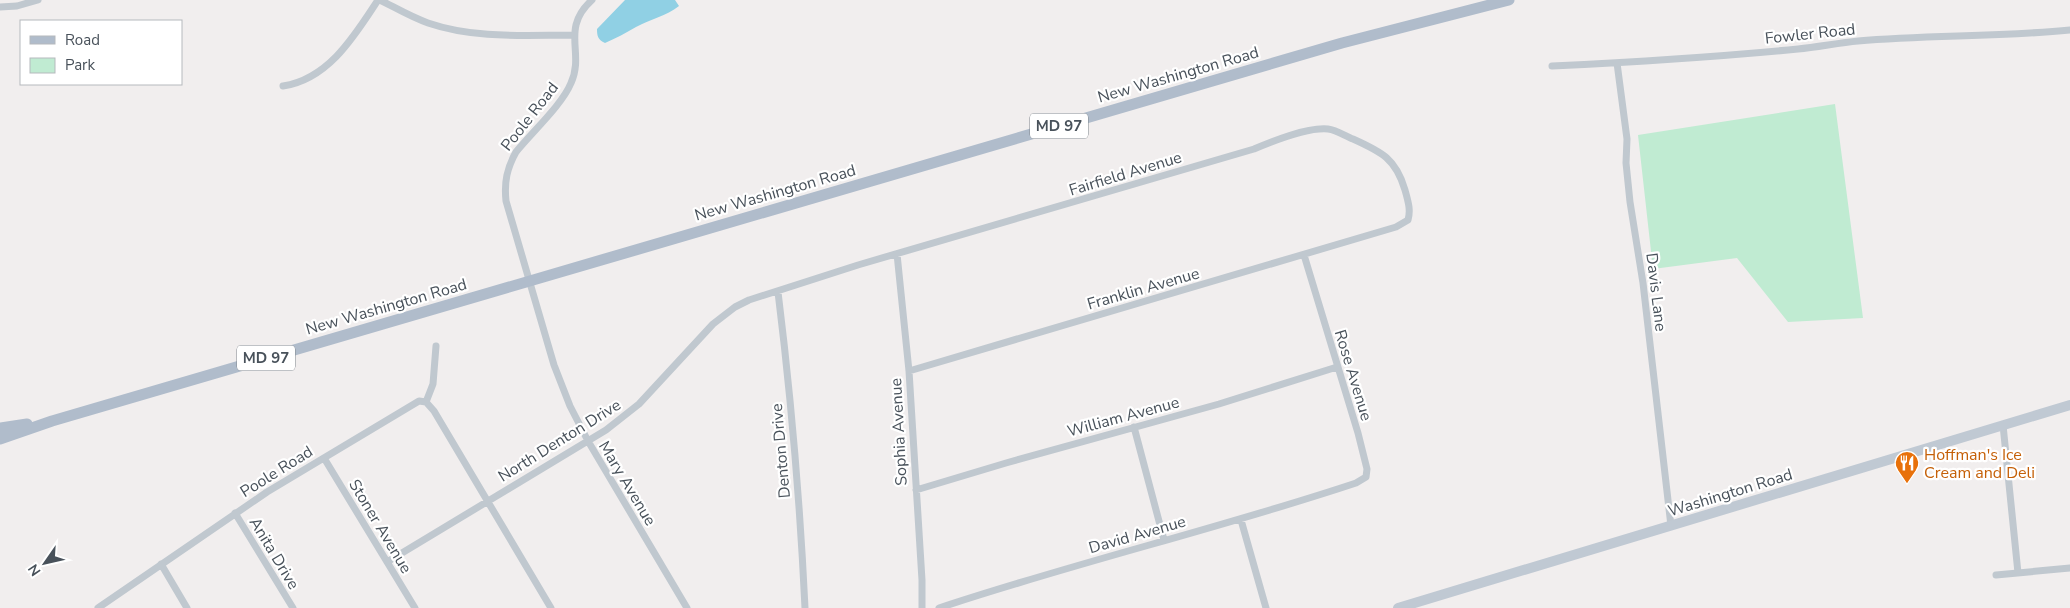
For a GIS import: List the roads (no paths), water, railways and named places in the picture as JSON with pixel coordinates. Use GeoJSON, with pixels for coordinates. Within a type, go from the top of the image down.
{"type":"FeatureCollection","features":[{"type":"Feature","properties":{"kind":"main road","name":"New Washington Road"},"geometry":{"type":"LineString","coordinates":[[0,439],[52,421],[1342,43],[1509,0]]}},
{"type":"Feature","properties":{"kind":"main road","name":"Washington Road"},"geometry":{"type":"LineString","coordinates":[[1399,608],[2070,406]]}},
{"type":"Feature","properties":{"kind":"main road","name":"New Washington Road"},"geometry":{"type":"LineString","coordinates":[[0,428],[52,421]]}},
{"type":"Feature","properties":{"kind":"street"},"geometry":{"type":"LineString","coordinates":[[0,7],[18,6],[38,0]]}},
{"type":"Feature","properties":{"kind":"street"},"geometry":{"type":"LineString","coordinates":[[283,86],[307,79],[330,62],[347,44],[379,0],[428,23],[463,32],[506,36],[573,35]]}},
{"type":"Feature","properties":{"kind":"street","name":"Poole Road"},"geometry":{"type":"LineString","coordinates":[[529,281],[507,208],[505,180],[510,161],[516,152],[558,103],[572,81],[576,59],[573,35],[578,17],[592,0]]}},
{"type":"Feature","properties":{"kind":"street","name":"Fowler Road"},"geometry":{"type":"LineString","coordinates":[[1552,66],[1617,63],[1799,48],[1857,41],[1949,36],[2026,35],[2070,30]]}},
{"type":"Feature","properties":{"kind":"street","name":"Davis Lane"},"geometry":{"type":"LineString","coordinates":[[1617,63],[1628,139],[1626,163],[1630,202],[1643,283],[1671,526]]}},
{"type":"Feature","properties":{"kind":"street","name":"Fairfield Avenue"},"geometry":{"type":"LineString","coordinates":[[778,292],[897,254],[1254,150],[1291,136],[1319,129],[1336,131],[1368,146],[1385,156],[1397,168],[1409,203],[1409,215],[1404,224],[1386,231]]}},
{"type":"Feature","properties":{"kind":"street","name":"Franklin Avenue"},"geometry":{"type":"LineString","coordinates":[[908,371],[1386,231]]}},
{"type":"Feature","properties":{"kind":"street","name":"Sophia Avenue"},"geometry":{"type":"LineString","coordinates":[[897,254],[908,371],[922,580],[922,608]]}},
{"type":"Feature","properties":{"kind":"street","name":"Rose Avenue"},"geometry":{"type":"LineString","coordinates":[[1304,255],[1358,433],[1368,474],[1363,480],[1342,488]]}},
{"type":"Feature","properties":{"kind":"street","name":"Mary Avenue"},"geometry":{"type":"LineString","coordinates":[[529,281],[563,390],[588,441],[687,608]]}},
{"type":"Feature","properties":{"kind":"street","name":"North Denton Drive"},"geometry":{"type":"LineString","coordinates":[[387,562],[606,430],[639,404],[696,340],[722,316],[749,300],[778,292]]}},
{"type":"Feature","properties":{"kind":"street","name":"Denton Drive"},"geometry":{"type":"LineString","coordinates":[[778,292],[788,374],[805,608]]}},
{"type":"Feature","properties":{"kind":"street"},"geometry":{"type":"LineString","coordinates":[[436,346],[433,384],[426,402],[434,412],[551,608]]}},
{"type":"Feature","properties":{"kind":"street","name":"William Avenue"},"geometry":{"type":"LineString","coordinates":[[916,490],[1219,404],[1337,367]]}},
{"type":"Feature","properties":{"kind":"street","name":"Poole Road"},"geometry":{"type":"LineString","coordinates":[[98,608],[235,513],[419,401],[426,402]]}},
{"type":"Feature","properties":{"kind":"street"},"geometry":{"type":"LineString","coordinates":[[2003,425],[2018,573]]}},
{"type":"Feature","properties":{"kind":"street"},"geometry":{"type":"LineString","coordinates":[[1134,427],[1164,540]]}},
{"type":"Feature","properties":{"kind":"street","name":"Stoner Avenue"},"geometry":{"type":"LineString","coordinates":[[324,458],[415,608]]}},
{"type":"Feature","properties":{"kind":"street","name":"David Avenue"},"geometry":{"type":"LineString","coordinates":[[939,608],[1164,540],[1241,520],[1342,488]]}},
{"type":"Feature","properties":{"kind":"street","name":"Anita Drive"},"geometry":{"type":"LineString","coordinates":[[235,513],[292,608]]}},
{"type":"Feature","properties":{"kind":"street"},"geometry":{"type":"LineString","coordinates":[[1241,520],[1266,608]]}},
{"type":"Feature","properties":{"kind":"street"},"geometry":{"type":"LineString","coordinates":[[161,564],[187,608]]}},
{"type":"Feature","properties":{"kind":"street"},"geometry":{"type":"LineString","coordinates":[[1996,575],[2070,568]]}},
{"type":"Feature","properties":{"kind":"water"},"geometry":{"type":"Polygon","coordinates":[[[625,0],[675,0],[679,6],[605,43],[601,41],[598,38],[597,29],[625,0]]]}},
{"type":"Feature","properties":{"kind":"place","name":"Hoffman's Ice Cream and Deli"},"geometry":{"type":"Point","coordinates":[1907,484]}}]}
